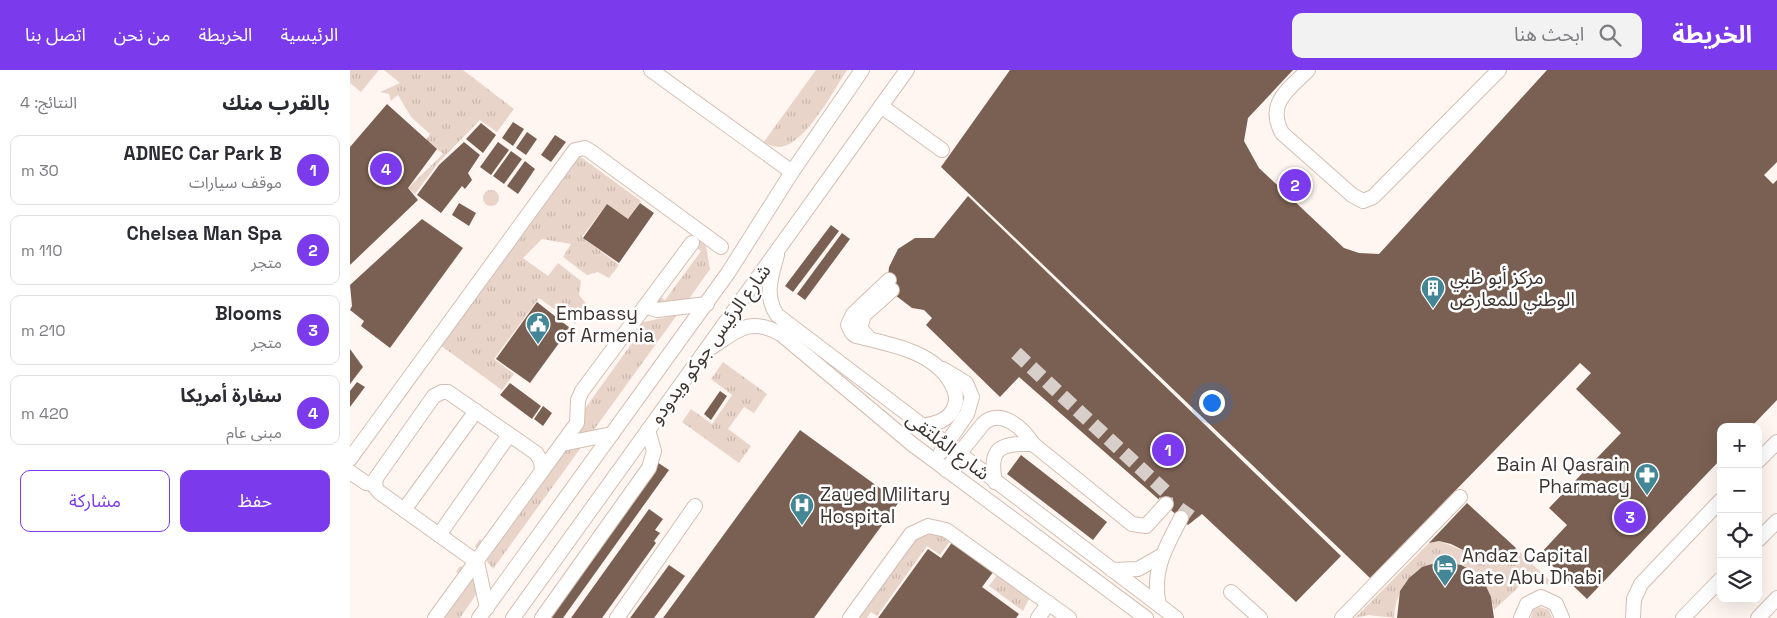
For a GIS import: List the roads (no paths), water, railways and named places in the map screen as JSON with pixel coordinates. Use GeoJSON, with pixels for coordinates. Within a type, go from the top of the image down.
{"type":"FeatureCollection","features":[{"type":"Feature","properties":{"kind":"street"},"geometry":{"type":"LineString","coordinates":[[651,70],[792,172]]}},
{"type":"Feature","properties":{"kind":"street","name":"شارع الرئيس جوكو ويدودو"},"geometry":{"type":"LineString","coordinates":[[483,613],[706,304],[752,238],[792,172],[862,70]]}},
{"type":"Feature","properties":{"kind":"street","name":"شارع الرئيس جوكو ويدودو"},"geometry":{"type":"LineString","coordinates":[[513,618],[908,70]]}},
{"type":"Feature","properties":{"kind":"street"},"geometry":{"type":"LineString","coordinates":[[1308,70],[1278,101],[1275,112],[1276,122],[1282,133],[1352,195],[1363,200],[1373,197],[1499,70]]}},
{"type":"Feature","properties":{"kind":"street"},"geometry":{"type":"LineString","coordinates":[[881,106],[942,150]]}},
{"type":"Feature","properties":{"kind":"street"},"geometry":{"type":"LineString","coordinates":[[350,459],[575,150],[585,148],[590,151],[721,247]]}},
{"type":"Feature","properties":{"kind":"street"},"geometry":{"type":"LineString","coordinates":[[435,618],[576,424],[578,400],[582,391],[692,243]]}},
{"type":"Feature","properties":{"kind":"street","name":"شارع المُلتَقى"},"geometry":{"type":"LineString","coordinates":[[779,248],[769,290],[772,308],[777,315],[1176,618]]}},
{"type":"Feature","properties":{"kind":"street"},"geometry":{"type":"LineString","coordinates":[[891,285],[861,319],[860,328],[868,337],[920,356],[966,383],[972,397],[967,414],[934,461]]}},
{"type":"Feature","properties":{"kind":"street"},"geometry":{"type":"LineString","coordinates":[[645,306],[657,310],[706,304]]}},
{"type":"Feature","properties":{"kind":"street","name":"شارع المُلتَقى"},"geometry":{"type":"LineString","coordinates":[[704,353],[742,327],[752,325],[770,329],[792,343],[934,461],[1146,618]]}},
{"type":"Feature","properties":{"kind":"street"},"geometry":{"type":"LineString","coordinates":[[921,426],[940,422],[951,413],[955,405],[954,389],[942,369]]}},
{"type":"Feature","properties":{"kind":"street"},"geometry":{"type":"LineString","coordinates":[[483,613],[476,562],[379,492],[375,484],[377,475],[438,393],[448,392],[536,453],[541,461],[542,471]]}},
{"type":"Feature","properties":{"kind":"street"},"geometry":{"type":"LineString","coordinates":[[404,510],[476,411]]}},
{"type":"Feature","properties":{"kind":"street"},"geometry":{"type":"LineString","coordinates":[[946,470],[983,424],[993,417],[1006,420],[1026,434],[1032,444],[1132,524],[1146,526],[1166,504]]}},
{"type":"Feature","properties":{"kind":"street"},"geometry":{"type":"LineString","coordinates":[[542,618],[649,468],[654,451],[648,430]]}},
{"type":"Feature","properties":{"kind":"street"},"geometry":{"type":"LineString","coordinates":[[439,535],[510,434]]}},
{"type":"Feature","properties":{"kind":"street"},"geometry":{"type":"LineString","coordinates":[[562,444],[612,434]]}},
{"type":"Feature","properties":{"kind":"street"},"geometry":{"type":"LineString","coordinates":[[1762,457],[1777,442]]}},
{"type":"Feature","properties":{"kind":"street"},"geometry":{"type":"LineString","coordinates":[[995,482],[992,467],[993,458],[998,449],[1007,444],[1032,444]]}},
{"type":"Feature","properties":{"kind":"street"},"geometry":{"type":"LineString","coordinates":[[350,472],[366,483],[375,484]]}},
{"type":"Feature","properties":{"kind":"street"},"geometry":{"type":"LineString","coordinates":[[1342,618],[1460,497]]}},
{"type":"Feature","properties":{"kind":"street"},"geometry":{"type":"LineString","coordinates":[[1633,618],[1634,599],[1641,584],[1717,504]]}},
{"type":"Feature","properties":{"kind":"street"},"geometry":{"type":"LineString","coordinates":[[618,618],[695,506]]}},
{"type":"Feature","properties":{"kind":"street"},"geometry":{"type":"LineString","coordinates":[[1159,605],[1156,580],[1161,556],[1181,518]]}},
{"type":"Feature","properties":{"kind":"street"},"geometry":{"type":"LineString","coordinates":[[1762,536],[1777,521]]}},
{"type":"Feature","properties":{"kind":"street"},"geometry":{"type":"LineString","coordinates":[[850,618],[911,534],[928,526],[946,530],[1069,618]]}},
{"type":"Feature","properties":{"kind":"street"},"geometry":{"type":"LineString","coordinates":[[1112,570],[1138,569],[1161,556]]}},
{"type":"Feature","properties":{"kind":"street"},"geometry":{"type":"LineString","coordinates":[[1683,618],[1717,583]]}},
{"type":"Feature","properties":{"kind":"street"},"geometry":{"type":"LineString","coordinates":[[1231,592],[1260,618]]}},
{"type":"Feature","properties":{"kind":"street"},"geometry":{"type":"LineString","coordinates":[[1521,618],[1527,604],[1541,597],[1556,604],[1562,618]]}},
{"type":"Feature","properties":{"kind":"street"},"geometry":{"type":"LineString","coordinates":[[1758,618],[1777,598]]}},
{"type":"Feature","properties":{"kind":"street"},"geometry":{"type":"LineString","coordinates":[[1038,618],[1049,603]]}},
{"type":"Feature","properties":{"kind":"tunnel"},"geometry":{"type":"LineString","coordinates":[[1016,353],[1166,492],[1166,504]]}},
{"type":"Feature","properties":{"kind":"tunnel"},"geometry":{"type":"LineString","coordinates":[[1181,518],[1189,507]]}},
{"type":"Feature","properties":{"kind":"place","name":"سفارة أمريكا"},"geometry":{"type":"Point","coordinates":[386,169]}},
{"type":"Feature","properties":{"kind":"place","name":"Chelsea Man Spa"},"geometry":{"type":"Point","coordinates":[1295,185]}},
{"type":"Feature","properties":{"kind":"place","name":"مركز أبو ظبي الوطني للمعارض"},"geometry":{"type":"Point","coordinates":[1433,309]}},
{"type":"Feature","properties":{"kind":"place","name":"Embassy of Armenia"},"geometry":{"type":"Point","coordinates":[538,345]}},
{"type":"Feature","properties":{"kind":"place","name":"ADNEC Car Park B"},"geometry":{"type":"Point","coordinates":[1168,450]}},
{"type":"Feature","properties":{"kind":"place","name":"Bain Al Qasrain Pharmacy"},"geometry":{"type":"Point","coordinates":[1647,496]}},
{"type":"Feature","properties":{"kind":"place","name":"Blooms"},"geometry":{"type":"Point","coordinates":[1630,517]}},
{"type":"Feature","properties":{"kind":"place","name":"Zayed Military Hospital"},"geometry":{"type":"Point","coordinates":[802,526]}},
{"type":"Feature","properties":{"kind":"place","name":"Andaz Capital Gate Abu Dhabi"},"geometry":{"type":"Point","coordinates":[1445,587]}}]}
